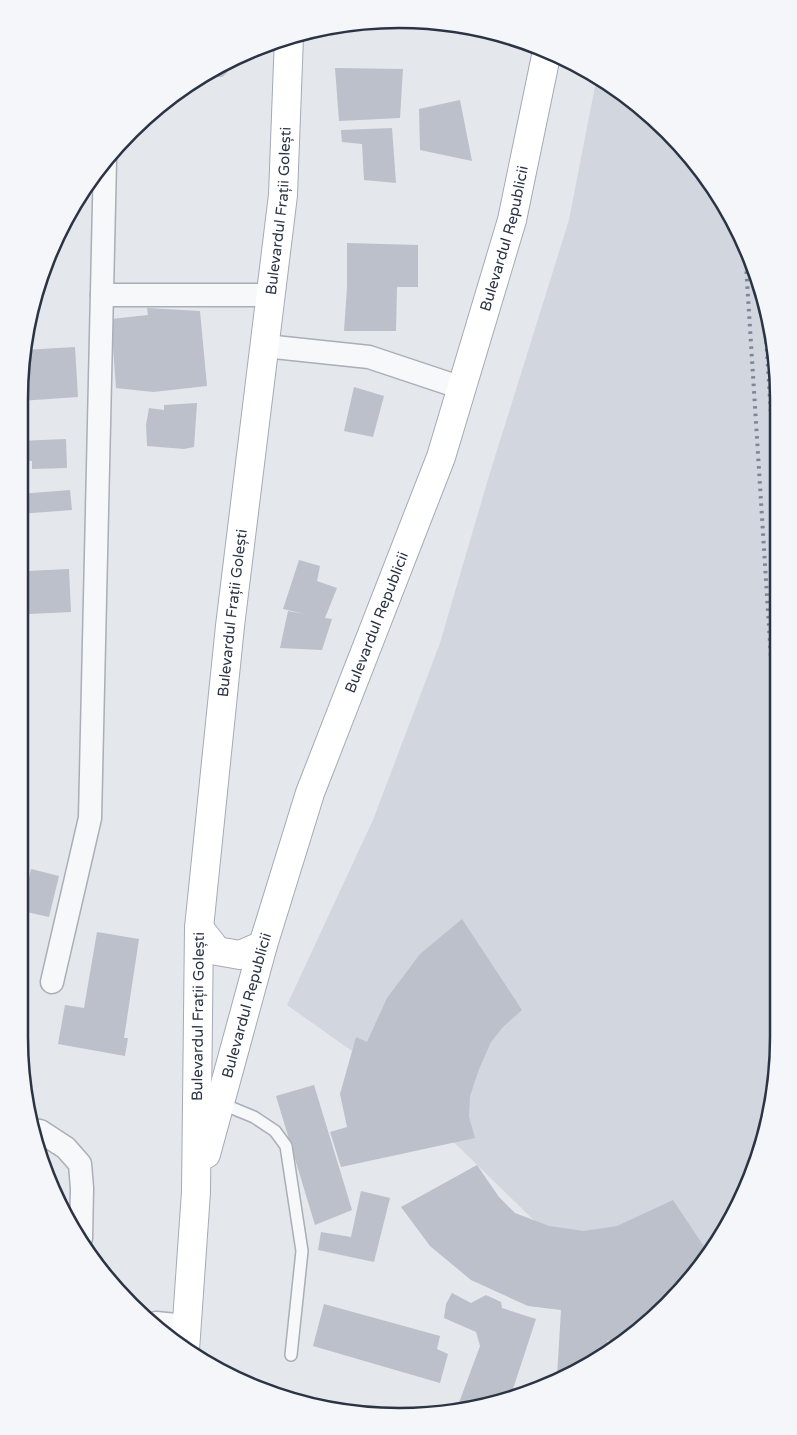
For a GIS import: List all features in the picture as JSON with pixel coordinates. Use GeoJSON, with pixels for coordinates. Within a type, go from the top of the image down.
{"type":"FeatureCollection","features":[{"type":"Feature","properties":{"kind":"main road","name":"Bulevardul Frații Golești"},"geometry":{"type":"LineString","coordinates":[[196,1192],[199,928],[230,626],[283,195],[289,44]]}},
{"type":"Feature","properties":{"kind":"main road","name":"Bulevardul Republicii"},"geometry":{"type":"LineString","coordinates":[[196,1192],[263,945],[310,793],[441,457],[512,220],[545,58]]}},
{"type":"Feature","properties":{"kind":"main road"},"geometry":{"type":"LineString","coordinates":[[199,928],[217,951],[240,955],[263,945]]}},
{"type":"Feature","properties":{"kind":"main road"},"geometry":{"type":"LineString","coordinates":[[186,1338],[196,1192]]}},
{"type":"Feature","properties":{"kind":"street"},"geometry":{"type":"LineString","coordinates":[[52,982],[90,818],[105,172]]}},
{"type":"Feature","properties":{"kind":"street"},"geometry":{"type":"LineString","coordinates":[[102,295],[271,295]]}},
{"type":"Feature","properties":{"kind":"street"},"geometry":{"type":"LineString","coordinates":[[265,346],[369,358],[462,388]]}},
{"type":"Feature","properties":{"kind":"street"},"geometry":{"type":"LineString","coordinates":[[40,1131],[66,1148],[80,1164],[82,1188],[81,1229]]}},
{"type":"Feature","properties":{"kind":"lane"},"geometry":{"type":"LineString","coordinates":[[220,1103],[254,1117],[275,1131],[286,1146],[302,1250],[291,1355]]}},
{"type":"Feature","properties":{"kind":"shaded area"},"geometry":{"type":"Polygon","coordinates":[[[595,84],[624,104],[661,136],[693,173],[720,213],[741,257],[757,302],[769,374],[770,1036],[766,1085],[757,1133],[750,1156],[720,1222],[707,1243],[677,1281],[661,1299],[636,1321],[383,1073],[287,1005],[373,820],[440,643],[489,476],[569,220],[595,84]]]}},
{"type":"Feature","properties":{"kind":"building"},"geometry":{"type":"Polygon","coordinates":[[[335,68],[403,69],[400,118],[339,121],[335,68]]]}},
{"type":"Feature","properties":{"kind":"building"},"geometry":{"type":"Polygon","coordinates":[[[227,70],[227,73],[222,77],[213,77],[227,70]]]}},
{"type":"Feature","properties":{"kind":"building"},"geometry":{"type":"Polygon","coordinates":[[[460,100],[472,161],[420,150],[419,109],[460,100]]]}},
{"type":"Feature","properties":{"kind":"building"},"geometry":{"type":"Polygon","coordinates":[[[392,128],[396,183],[364,180],[362,144],[342,142],[341,130],[392,128]]]}},
{"type":"Feature","properties":{"kind":"building"},"geometry":{"type":"Polygon","coordinates":[[[347,243],[418,245],[418,287],[397,287],[396,331],[344,331],[347,243]]]}},
{"type":"Feature","properties":{"kind":"building"},"geometry":{"type":"Polygon","coordinates":[[[147,308],[200,311],[207,386],[153,392],[116,388],[111,319],[148,315],[147,308]]]}},
{"type":"Feature","properties":{"kind":"building"},"geometry":{"type":"Polygon","coordinates":[[[75,347],[78,397],[28,400],[28,374],[31,350],[75,347]]]}},
{"type":"Feature","properties":{"kind":"building"},"geometry":{"type":"Polygon","coordinates":[[[354,387],[384,396],[373,437],[344,431],[354,387]]]}},
{"type":"Feature","properties":{"kind":"building"},"geometry":{"type":"Polygon","coordinates":[[[197,403],[194,447],[184,449],[147,446],[146,425],[149,408],[164,410],[164,405],[197,403]]]}},
{"type":"Feature","properties":{"kind":"building"},"geometry":{"type":"Polygon","coordinates":[[[66,439],[67,468],[32,469],[32,461],[28,461],[28,441],[66,439]]]}},
{"type":"Feature","properties":{"kind":"building"},"geometry":{"type":"Polygon","coordinates":[[[70,490],[72,510],[28,513],[28,493],[70,490]]]}},
{"type":"Feature","properties":{"kind":"building"},"geometry":{"type":"Polygon","coordinates":[[[299,560],[320,566],[317,581],[337,588],[325,618],[332,619],[322,650],[280,648],[288,611],[305,614],[283,609],[299,560]]]}},
{"type":"Feature","properties":{"kind":"building"},"geometry":{"type":"Polygon","coordinates":[[[69,569],[71,612],[29,614],[28,571],[69,569]]]}},
{"type":"Feature","properties":{"kind":"building"},"geometry":{"type":"Polygon","coordinates":[[[31,869],[59,876],[49,917],[28,912],[28,883],[31,869]]]}},
{"type":"Feature","properties":{"kind":"building"},"geometry":{"type":"Polygon","coordinates":[[[462,919],[522,1010],[503,1027],[491,1042],[479,1069],[470,1096],[469,1117],[475,1138],[341,1167],[330,1132],[347,1127],[340,1094],[356,1037],[367,1042],[387,998],[420,954],[462,919]]]}},
{"type":"Feature","properties":{"kind":"building"},"geometry":{"type":"Polygon","coordinates":[[[97,932],[139,939],[124,1038],[128,1038],[125,1056],[58,1044],[65,1005],[84,1008],[97,932]]]}},
{"type":"Feature","properties":{"kind":"building"},"geometry":{"type":"Polygon","coordinates":[[[314,1085],[352,1210],[315,1225],[276,1096],[314,1085]]]}},
{"type":"Feature","properties":{"kind":"building"},"geometry":{"type":"Polygon","coordinates":[[[477,1165],[499,1197],[515,1213],[549,1226],[584,1231],[617,1226],[673,1200],[704,1247],[661,1299],[643,1315],[612,1340],[607,1341],[605,1345],[557,1371],[561,1310],[528,1306],[471,1280],[430,1246],[401,1207],[477,1165]]]}},
{"type":"Feature","properties":{"kind":"building"},"geometry":{"type":"Polygon","coordinates":[[[361,1191],[390,1198],[374,1262],[318,1250],[321,1232],[351,1237],[361,1191]]]}},
{"type":"Feature","properties":{"kind":"building"},"geometry":{"type":"Polygon","coordinates":[[[452,1293],[471,1303],[486,1295],[501,1302],[502,1308],[536,1319],[513,1390],[459,1402],[480,1346],[476,1332],[444,1318],[446,1304],[452,1293]]]}},
{"type":"Feature","properties":{"kind":"building"},"geometry":{"type":"Polygon","coordinates":[[[324,1304],[440,1336],[437,1349],[448,1354],[440,1383],[313,1346],[324,1304]]]}},
{"type":"Feature","properties":{"kind":"railway"},"geometry":{"type":"LineString","coordinates":[[746,270],[770,643]]}},
{"type":"Feature","properties":{"kind":"railway"},"geometry":{"type":"LineString","coordinates":[[768,365],[770,399]]}}]}
